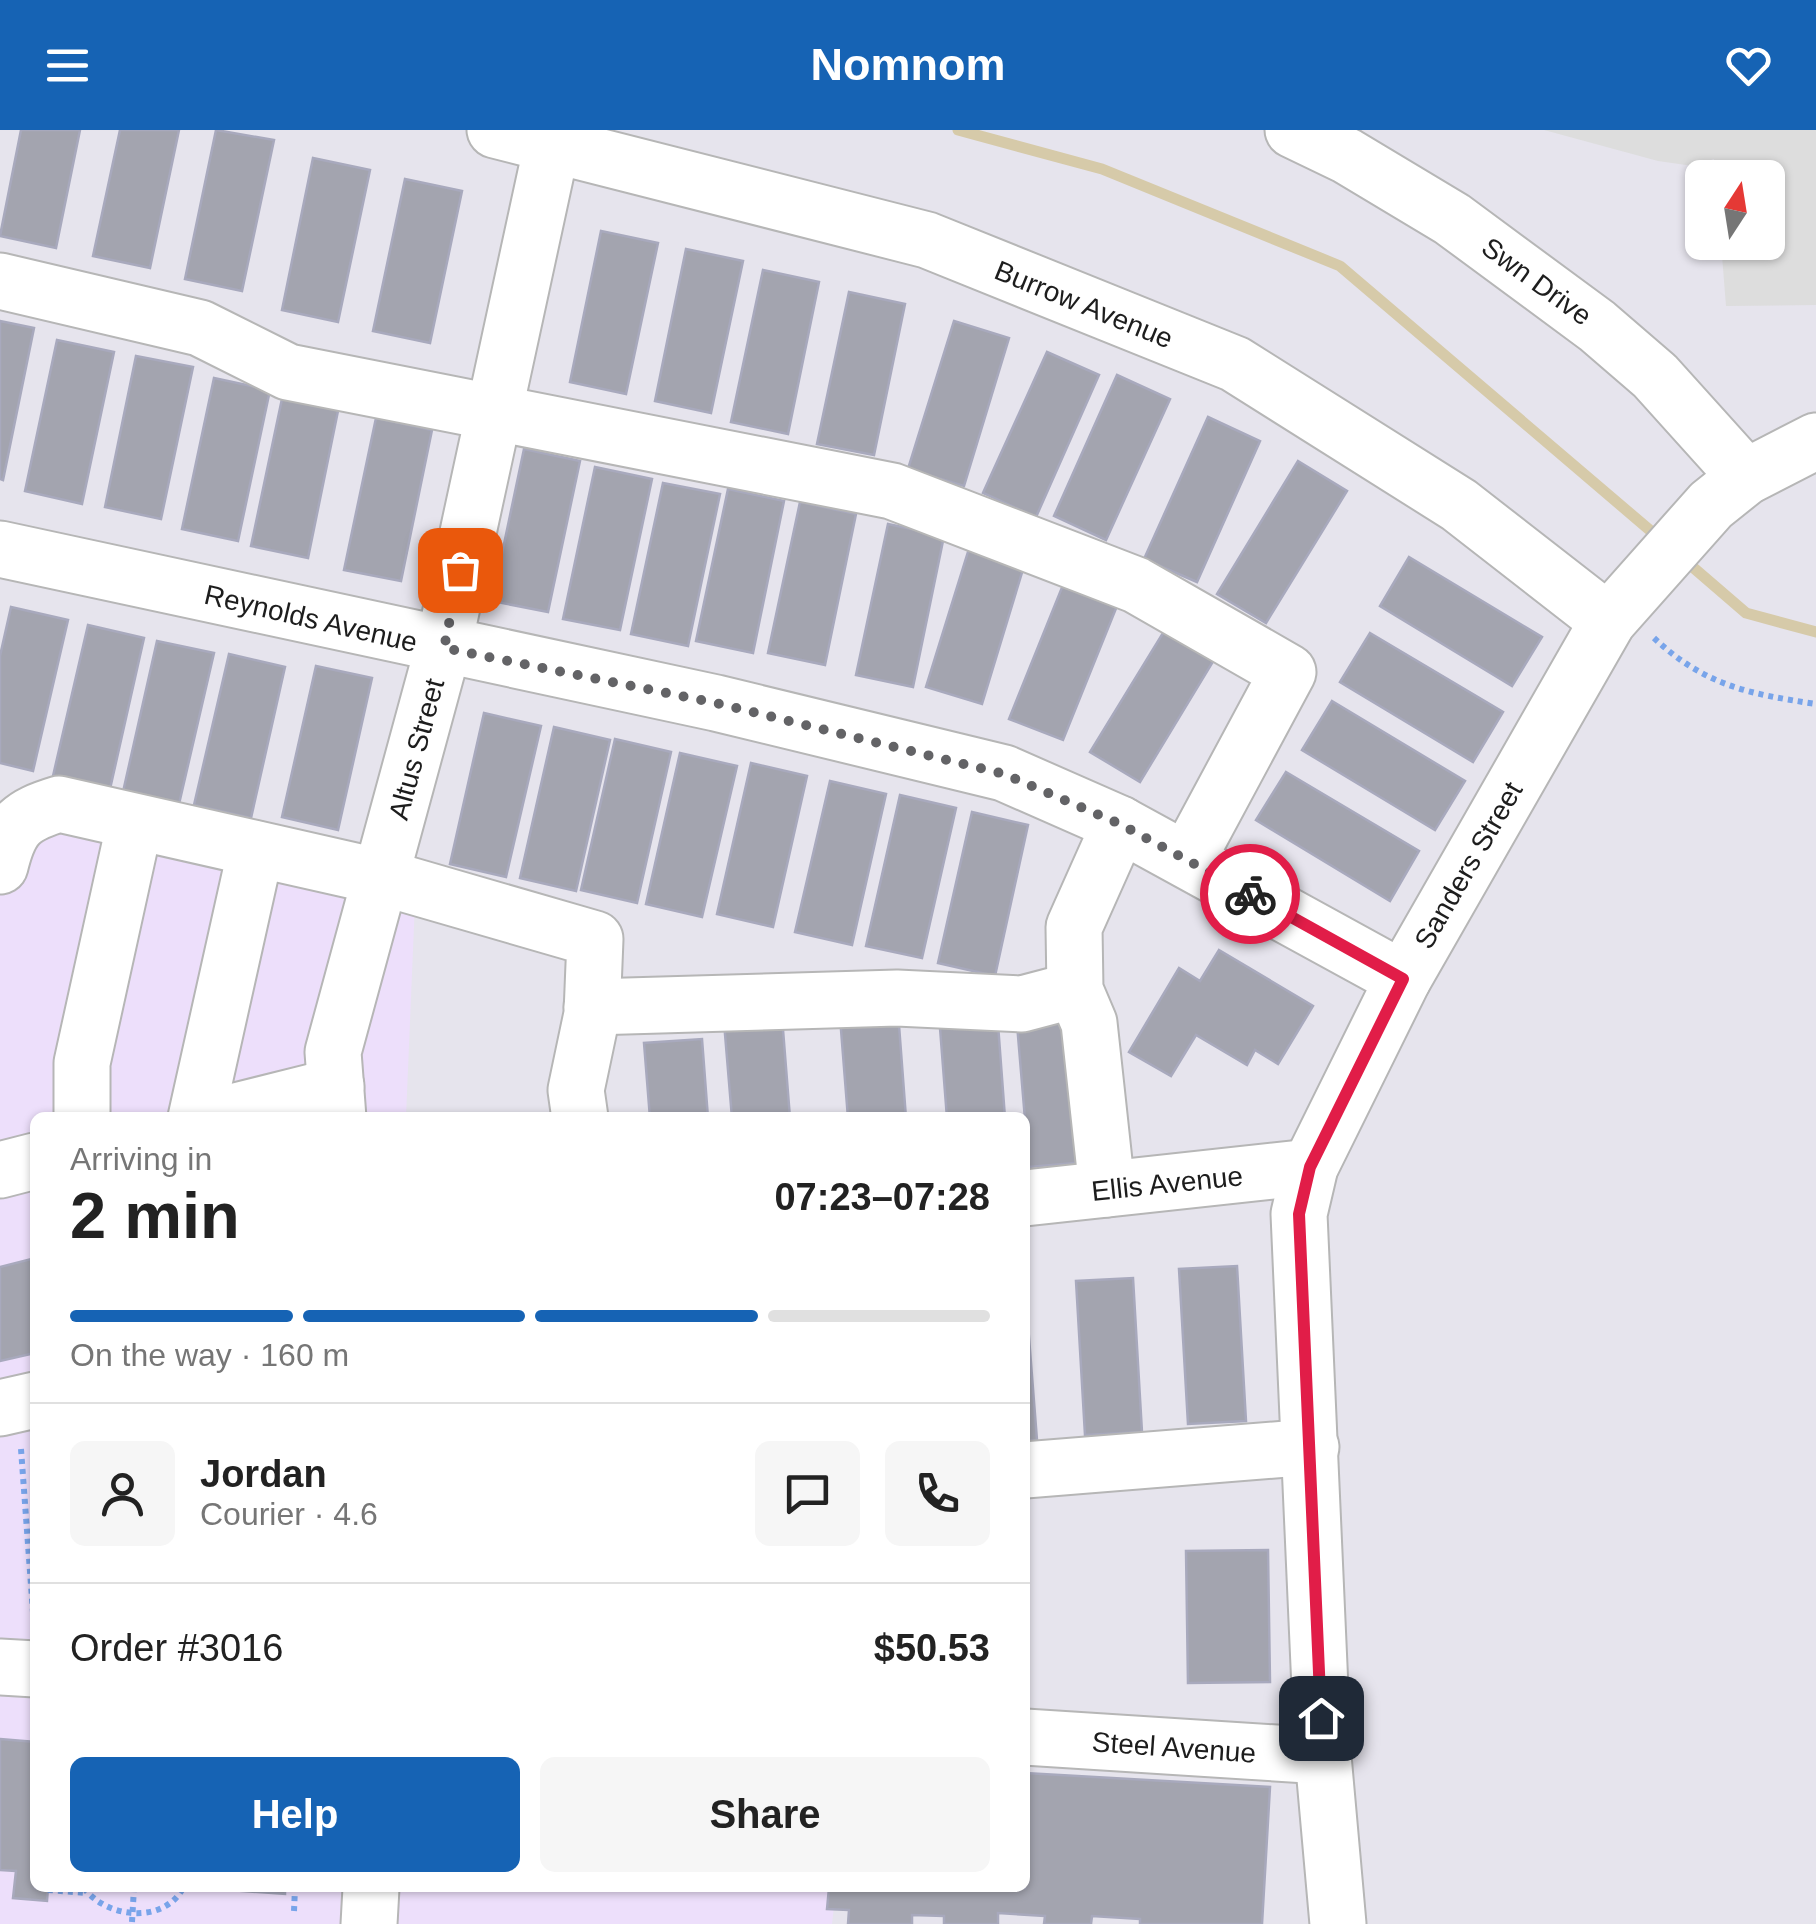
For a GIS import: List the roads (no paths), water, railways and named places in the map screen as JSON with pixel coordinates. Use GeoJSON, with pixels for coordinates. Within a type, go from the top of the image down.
{"type":"FeatureCollection","features":[{"type":"Feature","properties":{"kind":"street","name":"Burrow Avenue"},"geometry":{"type":"LineString","coordinates":[[495,130],[927,240],[1234,364],[1623,604]]}},
{"type":"Feature","properties":{"kind":"street","name":"Swn Drive"},"geometry":{"type":"LineString","coordinates":[[1293,130],[1347,156],[1452,219],[1597,326],[1656,376],[1746,476]]}},
{"type":"Feature","properties":{"kind":"street","name":"Altus Street"},"geometry":{"type":"LineString","coordinates":[[337,1102],[333,1052],[444,648],[552,145]]}},
{"type":"Feature","properties":{"kind":"street"},"geometry":{"type":"LineString","coordinates":[[0,281],[200,328],[288,372],[892,491],[1136,584],[1288,672],[1187,860]]}},
{"type":"Feature","properties":{"kind":"street","name":"Sanders Street"},"geometry":{"type":"LineString","coordinates":[[1338,1924],[1323,1756],[1299,1214],[1310,1167],[1403,979],[1623,604],[1711,505],[1746,476],[1816,441]]}},
{"type":"Feature","properties":{"kind":"street","name":"Reynolds Avenue"},"geometry":{"type":"LineString","coordinates":[[0,549],[444,648],[716,703],[1004,774],[1120,824],[1403,979]]}},
{"type":"Feature","properties":{"kind":"street"},"geometry":{"type":"LineString","coordinates":[[0,866],[6,841],[26,814],[60,804],[381,877],[596,939],[592,1008],[576,1090],[579,1112]]}},
{"type":"Feature","properties":{"kind":"street"},"geometry":{"type":"LineString","coordinates":[[82,1112],[82,1063],[135,822]]}},
{"type":"Feature","properties":{"kind":"street"},"geometry":{"type":"LineString","coordinates":[[1107,1189],[1088,1023],[1075,990],[1074,927],[1120,824]]}},
{"type":"Feature","properties":{"kind":"street"},"geometry":{"type":"LineString","coordinates":[[197,1112],[256,850]]}},
{"type":"Feature","properties":{"kind":"street"},"geometry":{"type":"LineString","coordinates":[[592,1008],[898,998],[1022,1004],[1075,990]]}},
{"type":"Feature","properties":{"kind":"street"},"geometry":{"type":"LineString","coordinates":[[256,1112],[337,1102]]}},
{"type":"Feature","properties":{"kind":"street"},"geometry":{"type":"LineString","coordinates":[[0,1170],[30,1162]]}},
{"type":"Feature","properties":{"kind":"street","name":"Ellis Avenue"},"geometry":{"type":"LineString","coordinates":[[1030,1197],[1310,1167]]}},
{"type":"Feature","properties":{"kind":"street"},"geometry":{"type":"LineString","coordinates":[[1030,1470],[1311,1447]]}},
{"type":"Feature","properties":{"kind":"street"},"geometry":{"type":"LineString","coordinates":[[0,1666],[30,1669]]}},
{"type":"Feature","properties":{"kind":"street","name":"Steel Avenue"},"geometry":{"type":"LineString","coordinates":[[1030,1737],[1323,1756]]}},
{"type":"Feature","properties":{"kind":"street"},"geometry":{"type":"LineString","coordinates":[[370,1924],[371,1892]]}},
{"type":"Feature","properties":{"kind":"waterway"},"geometry":{"type":"LineString","coordinates":[[958,130],[1102,169],[1340,266],[1659,538]]}},
{"type":"Feature","properties":{"kind":"waterway"},"geometry":{"type":"LineString","coordinates":[[1681,557],[1746,613],[1816,632]]}}]}
